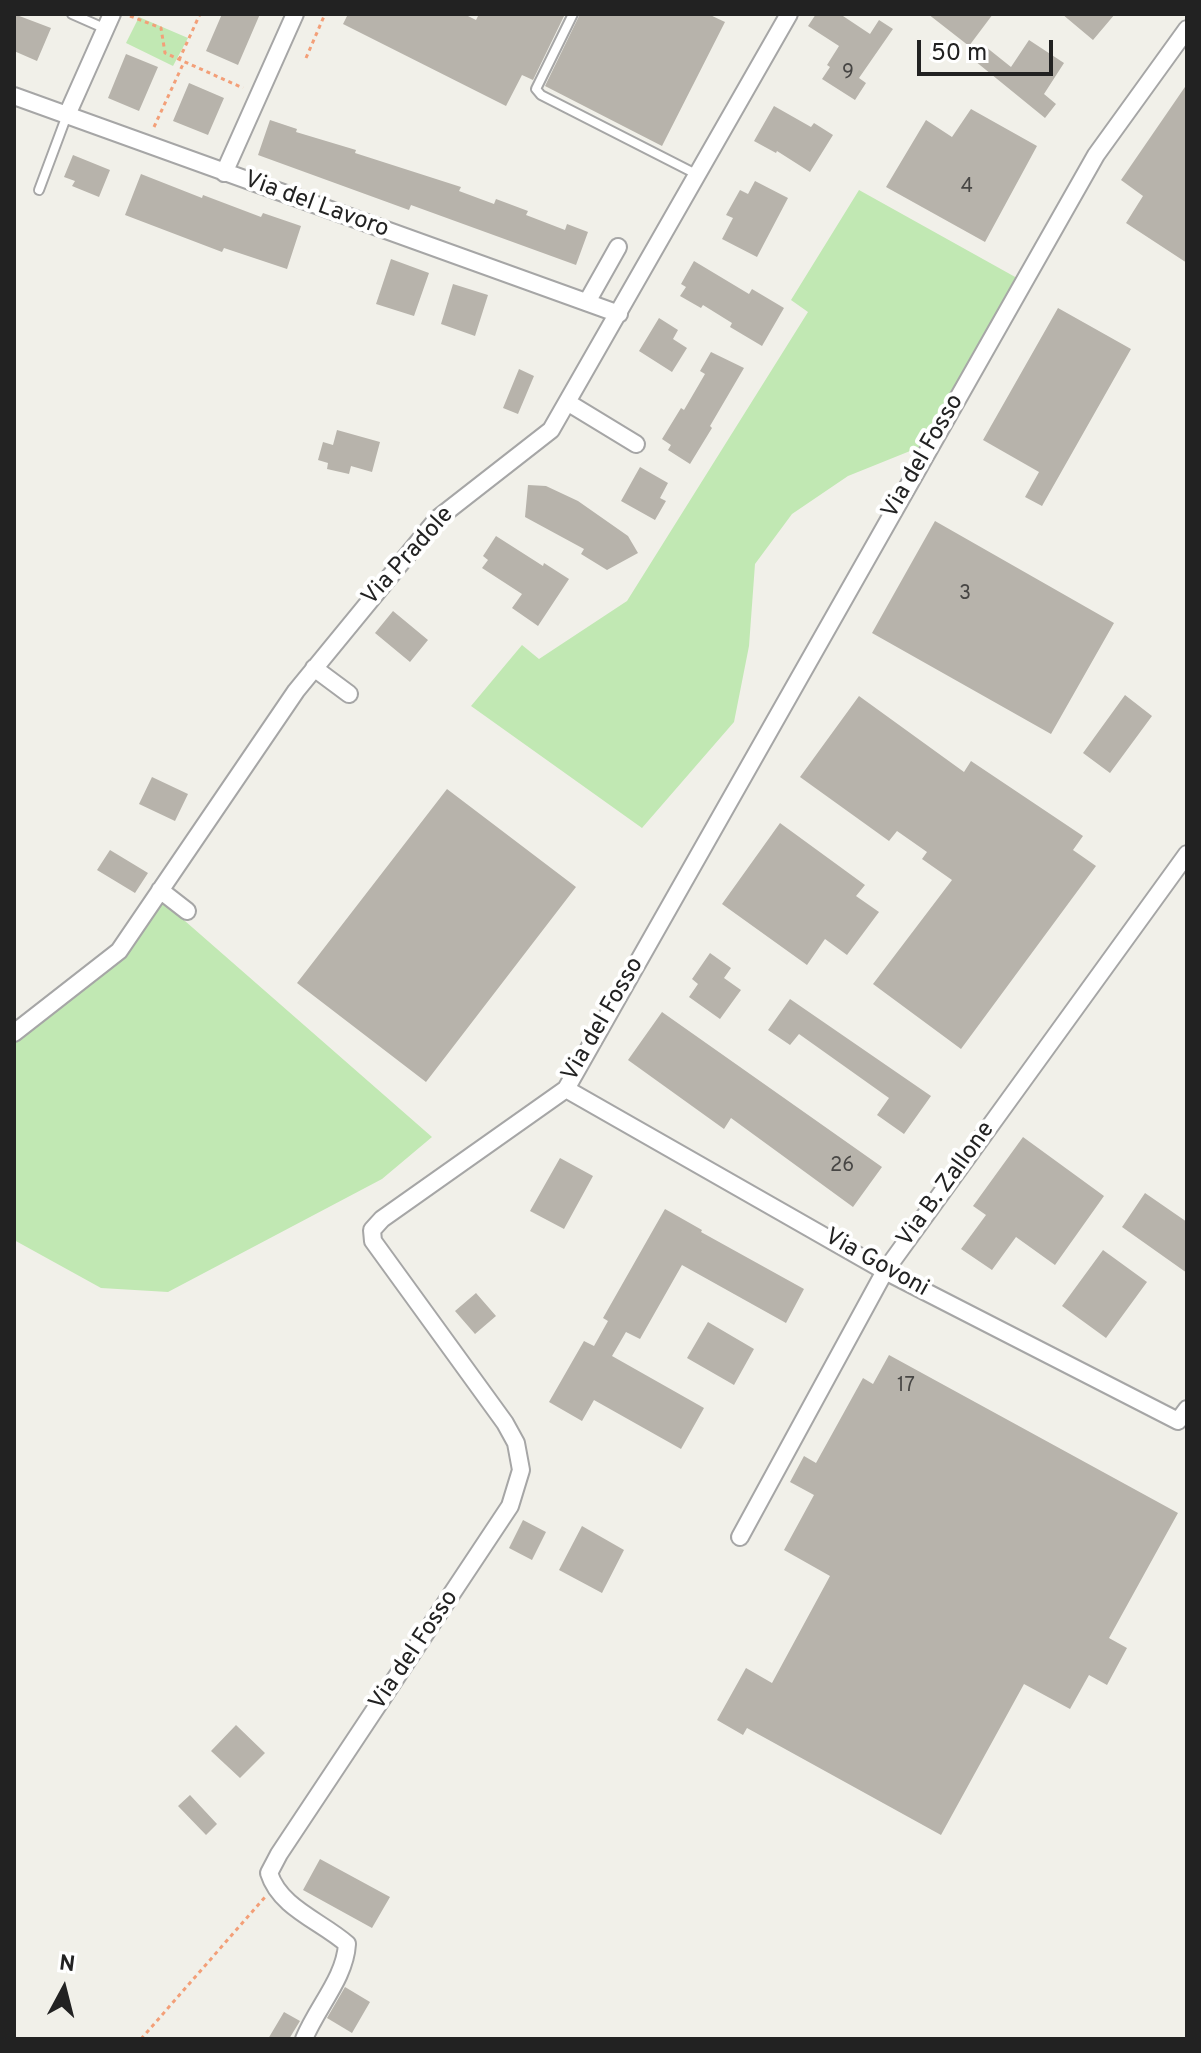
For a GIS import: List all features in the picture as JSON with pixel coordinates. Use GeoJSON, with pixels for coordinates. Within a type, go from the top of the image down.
{"type":"FeatureCollection","features":[{"type":"Feature","properties":{"kind":"street"},"geometry":{"type":"LineString","coordinates":[[224,173],[295,14]]}},
{"type":"Feature","properties":{"kind":"street","name":"Via Pradole"},"geometry":{"type":"LineString","coordinates":[[14,1033],[119,951],[314,668],[437,519],[551,430],[789,14]]}},
{"type":"Feature","properties":{"kind":"street"},"geometry":{"type":"LineString","coordinates":[[67,115],[109,21]]}},
{"type":"Feature","properties":{"kind":"street","name":"Via del Fosso"},"geometry":{"type":"LineString","coordinates":[[274,1887],[269,1873],[279,1854],[494,1532],[510,1506],[521,1470],[516,1443],[505,1423],[373,1241],[372,1230],[382,1219],[566,1089],[1096,155],[1187,29]]}},
{"type":"Feature","properties":{"kind":"street","name":"Via del Lavoro"},"geometry":{"type":"LineString","coordinates":[[14,96],[619,314]]}},
{"type":"Feature","properties":{"kind":"street"},"geometry":{"type":"LineString","coordinates":[[587,302],[618,247]]}},
{"type":"Feature","properties":{"kind":"street"},"geometry":{"type":"LineString","coordinates":[[567,402],[636,444]]}},
{"type":"Feature","properties":{"kind":"street"},"geometry":{"type":"LineString","coordinates":[[314,668],[349,694]]}},
{"type":"Feature","properties":{"kind":"street","name":"Via B. Zallone"},"geometry":{"type":"LineString","coordinates":[[740,1537],[885,1271],[1187,854]]}},
{"type":"Feature","properties":{"kind":"street"},"geometry":{"type":"LineString","coordinates":[[160,890],[187,911]]}},
{"type":"Feature","properties":{"kind":"street","name":"Via Govoni"},"geometry":{"type":"LineString","coordinates":[[566,1089],[885,1271],[1178,1421],[1187,1409]]}},
{"type":"Feature","properties":{"kind":"street"},"geometry":{"type":"LineString","coordinates":[[274,1887],[288,1903],[347,1944],[346,1962],[304,2039]]}},
{"type":"Feature","properties":{"kind":"lane"},"geometry":{"type":"LineString","coordinates":[[72,14],[109,21]]}},
{"type":"Feature","properties":{"kind":"lane"},"geometry":{"type":"LineString","coordinates":[[573,14],[536,89],[541,95],[696,174]]}},
{"type":"Feature","properties":{"kind":"lane"},"geometry":{"type":"LineString","coordinates":[[39,190],[67,115]]}},
{"type":"Feature","properties":{"kind":"path"},"geometry":{"type":"LineString","coordinates":[[125,14],[161,28],[165,53],[258,95]]}},
{"type":"Feature","properties":{"kind":"path"},"geometry":{"type":"LineString","coordinates":[[146,144],[200,14]]}},
{"type":"Feature","properties":{"kind":"path"},"geometry":{"type":"LineString","coordinates":[[306,58],[325,14]]}},
{"type":"Feature","properties":{"kind":"path"},"geometry":{"type":"LineString","coordinates":[[141,2039],[274,1887]]}},
{"type":"Feature","properties":{"kind":"green space"},"geometry":{"type":"Polygon","coordinates":[[[139,17],[188,38],[173,66],[126,43],[139,17]]]}},
{"type":"Feature","properties":{"kind":"green space"},"geometry":{"type":"Polygon","coordinates":[[[859,190],[1017,278],[925,445],[848,476],[792,514],[755,564],[749,646],[734,722],[642,828],[471,706],[522,645],[539,659],[627,601],[808,312],[791,300],[859,190]]]}},
{"type":"Feature","properties":{"kind":"green space"},"geometry":{"type":"Polygon","coordinates":[[[161,900],[432,1137],[382,1179],[168,1292],[101,1288],[14,1240],[14,1042],[125,954],[161,900]]]}},
{"type":"Feature","properties":{"kind":"building"},"geometry":{"type":"Polygon","coordinates":[[[14,14],[51,28],[37,61],[14,51],[14,14]]]}},
{"type":"Feature","properties":{"kind":"building"},"geometry":{"type":"Polygon","coordinates":[[[222,14],[260,14],[238,65],[206,51],[222,14]]]}},
{"type":"Feature","properties":{"kind":"building"},"geometry":{"type":"Polygon","coordinates":[[[348,14],[464,14],[476,20],[479,14],[565,14],[533,80],[522,75],[506,106],[343,24],[348,14]]]}},
{"type":"Feature","properties":{"kind":"building"},"geometry":{"type":"Polygon","coordinates":[[[580,14],[708,14],[725,22],[662,146],[545,86],[580,14]]]}},
{"type":"Feature","properties":{"kind":"building"},"geometry":{"type":"Polygon","coordinates":[[[816,14],[840,14],[870,34],[879,20],[893,29],[859,78],[866,83],[855,100],[822,79],[839,46],[808,26],[816,14]]]}},
{"type":"Feature","properties":{"kind":"building"},"geometry":{"type":"Polygon","coordinates":[[[928,14],[993,14],[969,46],[928,14]]]}},
{"type":"Feature","properties":{"kind":"building"},"geometry":{"type":"Polygon","coordinates":[[[1062,14],[1115,14],[1093,40],[1062,14]]]}},
{"type":"Feature","properties":{"kind":"building"},"geometry":{"type":"Polygon","coordinates":[[[1029,40],[1064,63],[1044,94],[1056,104],[1045,118],[975,61],[986,47],[1011,67],[1029,40]]]}},
{"type":"Feature","properties":{"kind":"building"},"geometry":{"type":"Polygon","coordinates":[[[126,54],[158,67],[139,111],[108,98],[126,54]]]}},
{"type":"Feature","properties":{"kind":"building"},"geometry":{"type":"Polygon","coordinates":[[[189,83],[224,98],[208,135],[173,121],[189,83]]]}},
{"type":"Feature","properties":{"kind":"building"},"geometry":{"type":"Polygon","coordinates":[[[1187,84],[1187,263],[1126,223],[1143,196],[1121,180],[1187,84]]]}},
{"type":"Feature","properties":{"kind":"building"},"geometry":{"type":"Polygon","coordinates":[[[774,106],[811,127],[814,123],[833,135],[810,172],[754,141],[774,106]]]}},
{"type":"Feature","properties":{"kind":"building"},"geometry":{"type":"Polygon","coordinates":[[[971,109],[1037,146],[985,242],[886,187],[926,120],[952,137],[971,109]]]}},
{"type":"Feature","properties":{"kind":"building"},"geometry":{"type":"Polygon","coordinates":[[[270,120],[297,129],[296,132],[356,150],[355,153],[461,187],[459,191],[494,204],[496,199],[565,230],[567,224],[588,232],[576,265],[411,205],[409,210],[258,155],[270,120]]]}},
{"type":"Feature","properties":{"kind":"building"},"geometry":{"type":"Polygon","coordinates":[[[73,155],[110,170],[99,197],[72,186],[75,181],[64,177],[73,155]]]}},
{"type":"Feature","properties":{"kind":"building"},"geometry":{"type":"Polygon","coordinates":[[[141,174],[202,198],[203,195],[261,217],[263,213],[301,226],[287,269],[224,248],[222,252],[125,215],[141,174]]]}},
{"type":"Feature","properties":{"kind":"building"},"geometry":{"type":"Polygon","coordinates":[[[755,181],[788,198],[757,257],[722,239],[733,218],[726,215],[740,190],[748,194],[755,181]]]}},
{"type":"Feature","properties":{"kind":"building"},"geometry":{"type":"Polygon","coordinates":[[[391,259],[429,273],[414,316],[376,304],[391,259]]]}},
{"type":"Feature","properties":{"kind":"building"},"geometry":{"type":"Polygon","coordinates":[[[694,261],[749,294],[752,289],[784,308],[762,346],[730,327],[732,323],[703,305],[701,308],[680,296],[686,287],[681,284],[694,261]]]}},
{"type":"Feature","properties":{"kind":"building"},"geometry":{"type":"Polygon","coordinates":[[[453,284],[488,295],[475,336],[441,324],[453,284]]]}},
{"type":"Feature","properties":{"kind":"building"},"geometry":{"type":"Polygon","coordinates":[[[1058,308],[1131,349],[1042,506],[1025,497],[1039,472],[983,440],[1058,308]]]}},
{"type":"Feature","properties":{"kind":"building"},"geometry":{"type":"Polygon","coordinates":[[[659,318],[678,330],[673,339],[687,348],[672,372],[639,351],[659,318]]]}},
{"type":"Feature","properties":{"kind":"building"},"geometry":{"type":"Polygon","coordinates":[[[711,352],[744,368],[690,464],[668,450],[671,445],[662,439],[705,374],[700,371],[711,352]]]}},
{"type":"Feature","properties":{"kind":"building"},"geometry":{"type":"Polygon","coordinates":[[[519,369],[534,376],[518,414],[503,408],[519,369]]]}},
{"type":"Feature","properties":{"kind":"building"},"geometry":{"type":"Polygon","coordinates":[[[337,430],[380,442],[372,472],[351,466],[349,474],[327,469],[328,463],[318,460],[323,442],[333,445],[337,430]]]}},
{"type":"Feature","properties":{"kind":"building"},"geometry":{"type":"Polygon","coordinates":[[[640,467],[668,483],[660,498],[666,501],[655,520],[621,501],[640,467]]]}},
{"type":"Feature","properties":{"kind":"building"},"geometry":{"type":"Polygon","coordinates":[[[528,485],[546,486],[578,501],[628,536],[638,553],[607,570],[581,554],[584,549],[525,517],[528,485]]]}},
{"type":"Feature","properties":{"kind":"building"},"geometry":{"type":"Polygon","coordinates":[[[935,521],[1114,623],[1051,734],[872,633],[935,521]]]}},
{"type":"Feature","properties":{"kind":"building"},"geometry":{"type":"Polygon","coordinates":[[[496,536],[569,579],[538,626],[512,608],[522,594],[482,568],[488,560],[483,556],[496,536]]]}},
{"type":"Feature","properties":{"kind":"building"},"geometry":{"type":"Polygon","coordinates":[[[393,611],[428,640],[410,662],[375,633],[393,611]]]}},
{"type":"Feature","properties":{"kind":"building"},"geometry":{"type":"Polygon","coordinates":[[[1125,695],[1152,716],[1110,773],[1083,753],[1125,695]]]}},
{"type":"Feature","properties":{"kind":"building"},"geometry":{"type":"Polygon","coordinates":[[[859,696],[964,772],[971,761],[1083,836],[1073,850],[1096,866],[961,1049],[873,984],[952,880],[922,859],[927,852],[897,831],[889,841],[800,777],[859,696]]]}},
{"type":"Feature","properties":{"kind":"building"},"geometry":{"type":"Polygon","coordinates":[[[152,777],[188,794],[175,821],[139,804],[152,777]]]}},
{"type":"Feature","properties":{"kind":"building"},"geometry":{"type":"Polygon","coordinates":[[[447,789],[576,887],[426,1082],[297,983],[447,789]]]}},
{"type":"Feature","properties":{"kind":"building"},"geometry":{"type":"Polygon","coordinates":[[[780,823],[865,885],[856,896],[879,912],[847,955],[825,939],[807,965],[722,904],[780,823]]]}},
{"type":"Feature","properties":{"kind":"building"},"geometry":{"type":"Polygon","coordinates":[[[110,850],[148,873],[135,893],[97,870],[110,850]]]}},
{"type":"Feature","properties":{"kind":"building"},"geometry":{"type":"Polygon","coordinates":[[[710,953],[731,968],[724,978],[741,990],[720,1019],[689,997],[698,984],[692,979],[710,953]]]}},
{"type":"Feature","properties":{"kind":"building"},"geometry":{"type":"Polygon","coordinates":[[[790,999],[931,1096],[904,1134],[877,1115],[889,1098],[799,1034],[790,1045],[768,1030],[790,999]]]}},
{"type":"Feature","properties":{"kind":"building"},"geometry":{"type":"Polygon","coordinates":[[[662,1012],[882,1167],[853,1207],[731,1118],[724,1129],[628,1060],[662,1012]]]}},
{"type":"Feature","properties":{"kind":"building"},"geometry":{"type":"Polygon","coordinates":[[[1023,1137],[1104,1196],[1055,1265],[1016,1237],[992,1270],[961,1249],[986,1215],[973,1206],[1023,1137]]]}},
{"type":"Feature","properties":{"kind":"building"},"geometry":{"type":"Polygon","coordinates":[[[560,1158],[593,1176],[564,1229],[530,1211],[560,1158]]]}},
{"type":"Feature","properties":{"kind":"building"},"geometry":{"type":"Polygon","coordinates":[[[1145,1193],[1187,1222],[1187,1273],[1122,1227],[1145,1193]]]}},
{"type":"Feature","properties":{"kind":"building"},"geometry":{"type":"Polygon","coordinates":[[[665,1209],[804,1289],[786,1323],[682,1265],[640,1339],[626,1332],[612,1356],[704,1408],[681,1449],[594,1400],[582,1421],[549,1402],[584,1341],[594,1346],[608,1321],[603,1318],[665,1209]]]}},
{"type":"Feature","properties":{"kind":"building"},"geometry":{"type":"Polygon","coordinates":[[[1103,1250],[1147,1282],[1106,1338],[1062,1306],[1103,1250]]]}},
{"type":"Feature","properties":{"kind":"building"},"geometry":{"type":"Polygon","coordinates":[[[476,1293],[496,1316],[475,1334],[455,1311],[476,1293]]]}},
{"type":"Feature","properties":{"kind":"building"},"geometry":{"type":"Polygon","coordinates":[[[708,1322],[754,1349],[734,1385],[687,1358],[708,1322]]]}},
{"type":"Feature","properties":{"kind":"building"},"geometry":{"type":"Polygon","coordinates":[[[889,1355],[1178,1513],[1109,1638],[1127,1648],[1107,1685],[1089,1675],[1070,1709],[1024,1684],[941,1835],[747,1728],[743,1735],[717,1720],[746,1668],[772,1683],[830,1576],[784,1550],[814,1495],[790,1482],[804,1456],[816,1463],[863,1378],[873,1384],[889,1355]]]}},
{"type":"Feature","properties":{"kind":"building"},"geometry":{"type":"Polygon","coordinates":[[[523,1520],[546,1532],[532,1560],[509,1548],[523,1520]]]}},
{"type":"Feature","properties":{"kind":"building"},"geometry":{"type":"Polygon","coordinates":[[[582,1526],[624,1550],[602,1593],[559,1570],[582,1526]]]}},
{"type":"Feature","properties":{"kind":"building"},"geometry":{"type":"Polygon","coordinates":[[[236,1725],[265,1753],[240,1778],[211,1751],[236,1725]]]}},
{"type":"Feature","properties":{"kind":"building"},"geometry":{"type":"Polygon","coordinates":[[[190,1795],[217,1824],[206,1835],[178,1806],[190,1795]]]}},
{"type":"Feature","properties":{"kind":"building"},"geometry":{"type":"Polygon","coordinates":[[[320,1859],[390,1897],[372,1928],[303,1890],[320,1859]]]}},
{"type":"Feature","properties":{"kind":"building"},"geometry":{"type":"Polygon","coordinates":[[[345,1987],[370,2002],[352,2033],[327,2018],[345,1987]]]}},
{"type":"Feature","properties":{"kind":"building"},"geometry":{"type":"Polygon","coordinates":[[[284,2012],[300,2021],[289,2039],[268,2039],[284,2012]]]}}]}
